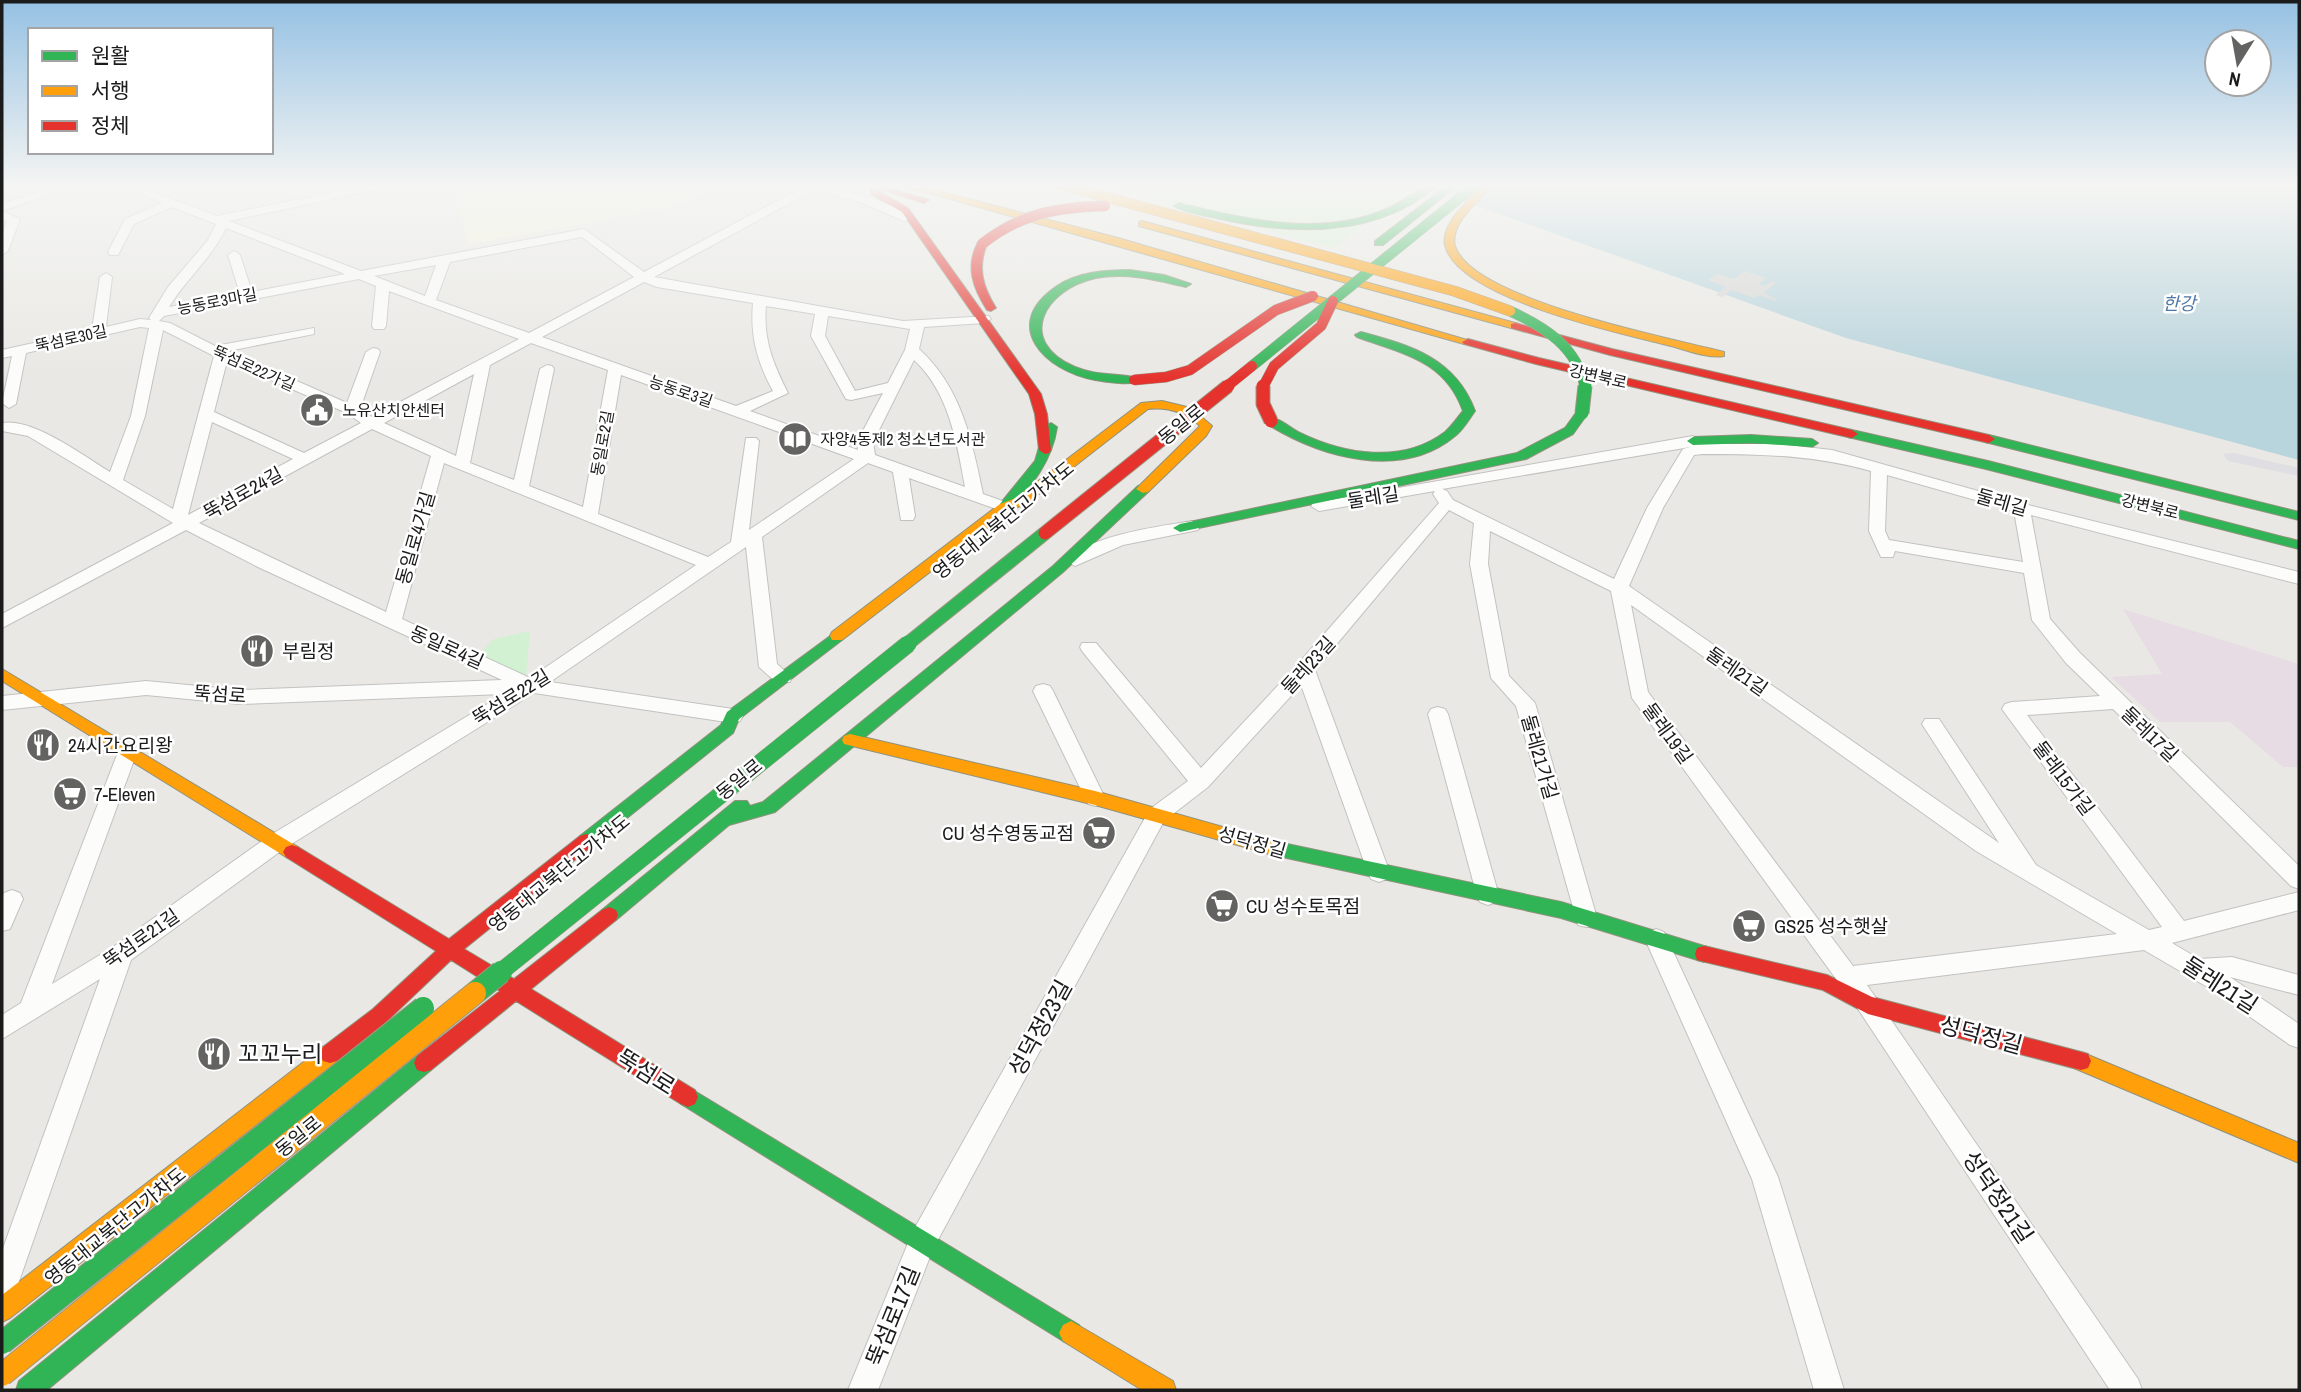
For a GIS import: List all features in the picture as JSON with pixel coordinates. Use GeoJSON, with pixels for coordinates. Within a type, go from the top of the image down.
{"type":"FeatureCollection","features":[{"type":"Feature","properties":{"kind":"main road"},"geometry":{"type":"LineString","coordinates":[[931,249],[984,319],[1035,394],[1041,414],[1045,450]]}},
{"type":"Feature","properties":{"kind":"main road"},"geometry":{"type":"LineString","coordinates":[[2,1310],[380,1015],[449,950],[736,723],[783,677],[1005,507],[1031,480],[1050,439],[1050,404],[1044,389],[977,285],[974,267],[980,249]]}},
{"type":"Feature","properties":{"kind":"main road"},"geometry":{"type":"LineString","coordinates":[[1081,249],[1202,286],[1149,275],[1110,274],[1072,282],[1054,292],[1042,305],[1035,330],[1043,348],[1052,357],[1090,376],[1134,380],[1166,377],[1190,370],[1276,310],[1312,296]]}},
{"type":"Feature","properties":{"kind":"main road","name":"강변북로"},"geometry":{"type":"LineString","coordinates":[[1145,249],[1536,361],[1989,465],[2299,545]]}},
{"type":"Feature","properties":{"kind":"main road","name":"강변북로"},"geometry":{"type":"LineString","coordinates":[[1230,249],[1610,352],[1976,436],[2299,516]]}},
{"type":"Feature","properties":{"kind":"main road"},"geometry":{"type":"LineString","coordinates":[[1284,249],[1310,256],[1389,293]]}},
{"type":"Feature","properties":{"kind":"main road"},"geometry":{"type":"LineString","coordinates":[[1180,528],[1521,456],[1569,431],[1582,413],[1586,386],[1581,370],[1573,355],[1537,324],[1513,311],[1454,290],[1301,249]]}},
{"type":"Feature","properties":{"kind":"main road"},"geometry":{"type":"LineString","coordinates":[[1215,373],[1372,249]]}},
{"type":"Feature","properties":{"kind":"main road","name":"동일로"},"geometry":{"type":"LineString","coordinates":[[2,1375],[1397,249]]}},
{"type":"Feature","properties":{"kind":"main road"},"geometry":{"type":"LineString","coordinates":[[1451,249],[1458,264],[1482,282],[1544,306],[1733,358]]}},
{"type":"Feature","properties":{"kind":"main road"},"geometry":{"type":"LineString","coordinates":[[1333,301],[1323,324],[1265,377],[1259,395],[1271,421],[1307,443],[1340,453],[1366,455],[1416,450],[1433,445],[1458,430],[1469,411],[1465,390],[1459,381],[1425,359],[1345,329]]}},
{"type":"Feature","properties":{"kind":"main road"},"geometry":{"type":"LineString","coordinates":[[1262,304],[1345,329],[1520,371],[1683,396]]}},
{"type":"Feature","properties":{"kind":"main road","name":"동일로"},"geometry":{"type":"LineString","coordinates":[[1150,424],[1194,390]]}},
{"type":"Feature","properties":{"kind":"main road"},"geometry":{"type":"LineString","coordinates":[[725,820],[769,807],[1058,569],[1202,433],[1206,426],[1202,418],[1165,404],[1145,406],[1021,501],[1005,507]]}},
{"type":"Feature","properties":{"kind":"main road"},"geometry":{"type":"LineString","coordinates":[[1987,421],[2186,473],[2299,516]]}},
{"type":"Feature","properties":{"kind":"main road"},"geometry":{"type":"LineString","coordinates":[[845,651],[1054,486],[1131,436]]}},
{"type":"Feature","properties":{"kind":"main road"},"geometry":{"type":"LineString","coordinates":[[1698,445],[1751,439],[1820,444],[1947,471],[2162,509]]}},
{"type":"Feature","properties":{"kind":"main road"},"geometry":{"type":"LineString","coordinates":[[1059,543],[1139,472],[1160,442]]}},
{"type":"Feature","properties":{"kind":"main road","name":"영동대교북단고가차도"},"geometry":{"type":"LineString","coordinates":[[906,624],[1111,459]]}},
{"type":"Feature","properties":{"kind":"main road","name":"뚝섬로"},"geometry":{"type":"LineString","coordinates":[[2,674],[1164,1390]]}},
{"type":"Feature","properties":{"kind":"main road","name":"성덕정길"},"geometry":{"type":"LineString","coordinates":[[849,740],[1095,798],[1286,852],[1586,918],[1719,959],[1827,983],[1868,1004],[2085,1062],[2299,1153]]}},
{"type":"Feature","properties":{"kind":"main road"},"geometry":{"type":"LineString","coordinates":[[28,1390],[432,1056],[517,990],[757,793]]}},
{"type":"Feature","properties":{"kind":"main road","name":"영동대교북단고가차도"},"geometry":{"type":"LineString","coordinates":[[460,979],[492,953]]}},
{"type":"Feature","properties":{"kind":"main road","name":"영동대교북단고가차도"},"geometry":{"type":"LineString","coordinates":[[2,1343],[438,996]]}},
{"type":"Feature","properties":{"kind":"street"},"geometry":{"type":"LineString","coordinates":[[115,481],[138,416],[152,321],[173,290],[207,249]]}},
{"type":"Feature","properties":{"kind":"street","name":"능동로3길"},"geometry":{"type":"LineString","coordinates":[[291,249],[429,302],[1005,507]]}},
{"type":"Feature","properties":{"kind":"street"},"geometry":{"type":"LineString","coordinates":[[357,275],[501,249]]}},
{"type":"Feature","properties":{"kind":"street"},"geometry":{"type":"LineString","coordinates":[[605,249],[643,277],[657,283],[822,313],[918,325],[984,319]]}},
{"type":"Feature","properties":{"kind":"street","name":"뚝섬로24길"},"geometry":{"type":"LineString","coordinates":[[2,622],[694,249]]}},
{"type":"Feature","properties":{"kind":"street"},"geometry":{"type":"LineString","coordinates":[[234,255],[247,295]]}},
{"type":"Feature","properties":{"kind":"street"},"geometry":{"type":"LineString","coordinates":[[429,302],[444,260]]}},
{"type":"Feature","properties":{"kind":"street","name":"능동로3마길"},"geometry":{"type":"LineString","coordinates":[[152,321],[247,295],[357,275]]}},
{"type":"Feature","properties":{"kind":"street"},"geometry":{"type":"LineString","coordinates":[[98,332],[106,277]]}},
{"type":"Feature","properties":{"kind":"street"},"geometry":{"type":"LineString","coordinates":[[379,326],[383,284]]}},
{"type":"Feature","properties":{"kind":"street"},"geometry":{"type":"LineString","coordinates":[[738,411],[781,393],[761,356],[758,333],[760,302]]}},
{"type":"Feature","properties":{"kind":"street"},"geometry":{"type":"LineString","coordinates":[[822,313],[818,335],[851,396],[894,386]]}},
{"type":"Feature","properties":{"kind":"street","name":"뚝섬로30길"},"geometry":{"type":"LineString","coordinates":[[2,354],[152,321]]}},
{"type":"Feature","properties":{"kind":"street","name":"뚝섬로22가길"},"geometry":{"type":"LineString","coordinates":[[152,321],[352,410],[371,422],[462,465],[709,564]]}},
{"type":"Feature","properties":{"kind":"street"},"geometry":{"type":"LineString","coordinates":[[867,457],[865,442],[912,350],[918,325]]}},
{"type":"Feature","properties":{"kind":"street"},"geometry":{"type":"LineString","coordinates":[[183,522],[218,352],[309,331]]}},
{"type":"Feature","properties":{"kind":"street"},"geometry":{"type":"LineString","coordinates":[[9,404],[20,350]]}},
{"type":"Feature","properties":{"kind":"street"},"geometry":{"type":"LineString","coordinates":[[912,350],[923,358],[962,430],[975,496]]}},
{"type":"Feature","properties":{"kind":"street"},"geometry":{"type":"LineString","coordinates":[[352,410],[373,352]]}},
{"type":"Feature","properties":{"kind":"street"},"geometry":{"type":"LineString","coordinates":[[462,465],[484,361]]}},
{"type":"Feature","properties":{"kind":"street"},"geometry":{"type":"LineString","coordinates":[[520,489],[547,369]]}},
{"type":"Feature","properties":{"kind":"street","name":"동일로2길"},"geometry":{"type":"LineString","coordinates":[[589,517],[615,369]]}},
{"type":"Feature","properties":{"kind":"street"},"geometry":{"type":"LineString","coordinates":[[207,414],[305,459]]}},
{"type":"Feature","properties":{"kind":"street","name":"동일로4길"},"geometry":{"type":"LineString","coordinates":[[2,427],[8,426],[33,433],[183,522],[392,623],[531,686],[736,723]]}},
{"type":"Feature","properties":{"kind":"street"},"geometry":{"type":"LineString","coordinates":[[751,441],[746,539],[768,667],[783,677]]}},
{"type":"Feature","properties":{"kind":"street"},"geometry":{"type":"LineString","coordinates":[[1619,588],[1655,508],[1688,452],[1698,445]]}},
{"type":"Feature","properties":{"kind":"street","name":"둘레길"},"geometry":{"type":"LineString","coordinates":[[1058,569],[1096,548],[1122,539],[1180,528],[1442,495],[1698,445],[1832,455],[2022,508],[2299,578]]}},
{"type":"Feature","properties":{"kind":"street","name":"동일로4가길"},"geometry":{"type":"LineString","coordinates":[[392,623],[439,454]]}},
{"type":"Feature","properties":{"kind":"street","name":"뚝섬로22길"},"geometry":{"type":"LineString","coordinates":[[277,842],[531,686],[867,457]]}},
{"type":"Feature","properties":{"kind":"street"},"geometry":{"type":"LineString","coordinates":[[1879,467],[1877,531],[1885,549],[2033,569]]}},
{"type":"Feature","properties":{"kind":"street"},"geometry":{"type":"LineString","coordinates":[[900,469],[907,516]]}},
{"type":"Feature","properties":{"kind":"street","name":"둘레21길"},"geometry":{"type":"LineString","coordinates":[[1442,495],[1483,520],[1619,588],[1984,845],[2197,969],[2299,1037]]}},
{"type":"Feature","properties":{"kind":"street","name":"둘레23길"},"geometry":{"type":"LineString","coordinates":[[1157,815],[1201,782],[1305,669],[1442,495]]}},
{"type":"Feature","properties":{"kind":"street","name":"둘레17길"},"geometry":{"type":"LineString","coordinates":[[2022,508],[2042,620],[2073,658],[2299,880]]}},
{"type":"Feature","properties":{"kind":"street","name":"둘레21가길"},"geometry":{"type":"LineString","coordinates":[[1483,520],[1479,564],[1500,678],[1525,702],[1586,918]]}},
{"type":"Feature","properties":{"kind":"street","name":"둘레19길"},"geometry":{"type":"LineString","coordinates":[[1619,588],[1639,694],[1868,1004]]}},
{"type":"Feature","properties":{"kind":"street"},"geometry":{"type":"LineString","coordinates":[[1089,647],[1201,782]]}},
{"type":"Feature","properties":{"kind":"street"},"geometry":{"type":"LineString","coordinates":[[1305,669],[1378,873]]}},
{"type":"Feature","properties":{"kind":"street","name":"뚝섬로"},"geometry":{"type":"LineString","coordinates":[[37,698],[146,688],[240,697],[531,686]]}},
{"type":"Feature","properties":{"kind":"street"},"geometry":{"type":"LineString","coordinates":[[1043,691],[1095,798]]}},
{"type":"Feature","properties":{"kind":"street"},"geometry":{"type":"LineString","coordinates":[[2,703],[37,698]]}},
{"type":"Feature","properties":{"kind":"street","name":"둘레15가길"},"geometry":{"type":"LineString","coordinates":[[2118,702],[2012,709],[2179,932]]}},
{"type":"Feature","properties":{"kind":"street"},"geometry":{"type":"LineString","coordinates":[[1438,714],[1488,896]]}},
{"type":"Feature","properties":{"kind":"street","name":"둘레21길"},"geometry":{"type":"LineString","coordinates":[[1932,724],[2030,872]]}},
{"type":"Feature","properties":{"kind":"street"},"geometry":{"type":"LineString","coordinates":[[31,1009],[127,752]]}},
{"type":"Feature","properties":{"kind":"street","name":"성덕정23길"},"geometry":{"type":"LineString","coordinates":[[923,1241],[1157,815]]}},
{"type":"Feature","properties":{"kind":"street","name":"뚝섬로21길"},"geometry":{"type":"LineString","coordinates":[[2,1028],[121,954],[277,842]]}},
{"type":"Feature","properties":{"kind":"street"},"geometry":{"type":"LineString","coordinates":[[2,922],[12,899]]}},
{"type":"Feature","properties":{"kind":"street"},"geometry":{"type":"LineString","coordinates":[[1848,978],[2147,940],[2299,901]]}},
{"type":"Feature","properties":{"kind":"street"},"geometry":{"type":"LineString","coordinates":[[1656,939],[1765,1177],[1829,1390]]}},
{"type":"Feature","properties":{"kind":"street"},"geometry":{"type":"LineString","coordinates":[[2,1290],[121,954]]}},
{"type":"Feature","properties":{"kind":"street"},"geometry":{"type":"LineString","coordinates":[[2197,969],[2232,967],[2299,985]]}},
{"type":"Feature","properties":{"kind":"street","name":"성덕정21길"},"geometry":{"type":"LineString","coordinates":[[1868,1004],[2127,1390]]}},
{"type":"Feature","properties":{"kind":"street","name":"뚝섬로17길"},"geometry":{"type":"LineString","coordinates":[[863,1390],[923,1241]]}},
{"type":"Feature","properties":{"kind":"shaded area"},"geometry":{"type":"Polygon","coordinates":[[[2234,453],[2299,468],[2299,476],[2228,461],[2223,454],[2234,453]]]}},
{"type":"Feature","properties":{"kind":"shaded area"},"geometry":{"type":"Polygon","coordinates":[[[2123,609],[2299,664],[2299,767],[2283,767],[2230,722],[2160,722],[2111,677],[2162,674],[2123,609]]]}},
{"type":"Feature","properties":{"kind":"green space"},"geometry":{"type":"Polygon","coordinates":[[[530,631],[526,678],[479,654],[494,639],[530,631]]]}},
{"type":"Feature","properties":{"kind":"water","name":"한강"},"geometry":{"type":"Polygon","coordinates":[[[1597,249],[2299,249],[2299,460],[1846,338],[1597,249]]]}},
{"type":"Feature","properties":{"kind":"pier"},"geometry":{"type":"Polygon","coordinates":[[[1745,271],[1766,278],[1759,284],[1765,286],[1772,281],[1776,283],[1763,293],[1777,299],[1775,301],[1759,295],[1755,298],[1732,290],[1722,297],[1716,295],[1726,287],[1708,280],[1717,274],[1734,279],[1745,271]]]}},
{"type":"Feature","properties":{"kind":"traffic: fast"},"geometry":{"type":"LineString","coordinates":[[1252,366],[1397,249]]}},
{"type":"Feature","properties":{"kind":"traffic: fast"},"geometry":{"type":"LineString","coordinates":[[1134,380],[1091,376],[1066,367],[1048,354],[1038,341],[1035,326],[1039,312],[1048,299],[1061,288],[1096,275],[1141,275],[1186,284]]}},
{"type":"Feature","properties":{"kind":"traffic: fast"},"geometry":{"type":"LineString","coordinates":[[1510,311],[1535,323],[1558,339],[1576,360],[1585,386],[1582,413]]}},
{"type":"Feature","properties":{"kind":"traffic: fast"},"geometry":{"type":"LineString","coordinates":[[1271,421],[1293,435],[1319,446],[1347,454],[1376,457],[1404,455],[1429,447],[1452,433],[1469,411],[1453,379],[1427,360],[1361,335]]}},
{"type":"Feature","properties":{"kind":"traffic: fast"},"geometry":{"type":"LineString","coordinates":[[1180,528],[1521,456],[1569,431],[1582,413]]}},
{"type":"Feature","properties":{"kind":"traffic: fast"},"geometry":{"type":"LineString","coordinates":[[1005,507],[1041,461],[1051,427]]}},
{"type":"Feature","properties":{"kind":"traffic: fast"},"geometry":{"type":"LineString","coordinates":[[1852,434],[1988,465],[2299,545]]}},
{"type":"Feature","properties":{"kind":"traffic: fast"},"geometry":{"type":"LineString","coordinates":[[1693,441],[1751,439],[1812,443]]}},
{"type":"Feature","properties":{"kind":"traffic: fast"},"geometry":{"type":"LineString","coordinates":[[1989,439],[2299,516]]}},
{"type":"Feature","properties":{"kind":"traffic: fast"},"geometry":{"type":"LineString","coordinates":[[725,820],[769,807],[1058,569],[1143,489]]}},
{"type":"Feature","properties":{"kind":"traffic: fast"},"geometry":{"type":"LineString","coordinates":[[475,993],[1045,533]]}},
{"type":"Feature","properties":{"kind":"traffic: fast"},"geometry":{"type":"LineString","coordinates":[[586,841],[727,729],[733,716],[837,636]]}},
{"type":"Feature","properties":{"kind":"traffic: fast"},"geometry":{"type":"LineString","coordinates":[[609,915],[741,806]]}},
{"type":"Feature","properties":{"kind":"traffic: fast"},"geometry":{"type":"LineString","coordinates":[[1273,848],[1561,910],[1704,954]]}},
{"type":"Feature","properties":{"kind":"traffic: fast"},"geometry":{"type":"LineString","coordinates":[[2,1343],[423,1008]]}},
{"type":"Feature","properties":{"kind":"traffic: fast"},"geometry":{"type":"LineString","coordinates":[[28,1390],[424,1063]]}},
{"type":"Feature","properties":{"kind":"traffic: fast"},"geometry":{"type":"LineString","coordinates":[[688,1097],[1071,1333]]}},
{"type":"Feature","properties":{"kind":"traffic: slow"},"geometry":{"type":"LineString","coordinates":[[1146,249],[1468,342]]}},
{"type":"Feature","properties":{"kind":"traffic: slow"},"geometry":{"type":"LineString","coordinates":[[1233,249],[1515,326]]}},
{"type":"Feature","properties":{"kind":"traffic: slow"},"geometry":{"type":"LineString","coordinates":[[1298,249],[1454,291],[1510,311]]}},
{"type":"Feature","properties":{"kind":"traffic: slow"},"geometry":{"type":"LineString","coordinates":[[1452,249],[1461,265],[1488,283],[1525,300],[1615,328],[1720,354]]}},
{"type":"Feature","properties":{"kind":"traffic: slow"},"geometry":{"type":"LineString","coordinates":[[837,636],[1005,507],[1021,501],[1145,406],[1170,406],[1194,415],[1206,426],[1202,433],[1143,489]]}},
{"type":"Feature","properties":{"kind":"traffic: slow"},"geometry":{"type":"LineString","coordinates":[[2,674],[292,852]]}},
{"type":"Feature","properties":{"kind":"traffic: slow"},"geometry":{"type":"LineString","coordinates":[[850,740],[1095,798],[1273,848]]}},
{"type":"Feature","properties":{"kind":"traffic: slow"},"geometry":{"type":"LineString","coordinates":[[2,1375],[475,993]]}},
{"type":"Feature","properties":{"kind":"traffic: slow"},"geometry":{"type":"LineString","coordinates":[[2,1310],[330,1054]]}},
{"type":"Feature","properties":{"kind":"traffic: slow"},"geometry":{"type":"LineString","coordinates":[[2081,1061],[2299,1153]]}},
{"type":"Feature","properties":{"kind":"traffic: slow"},"geometry":{"type":"LineString","coordinates":[[1071,1333],[1164,1390]]}},
{"type":"Feature","properties":{"kind":"traffic: jam"},"geometry":{"type":"LineString","coordinates":[[933,249],[1035,394],[1041,414],[1045,450]]}},
{"type":"Feature","properties":{"kind":"traffic: jam"},"geometry":{"type":"LineString","coordinates":[[980,249],[976,261],[977,277],[991,308]]}},
{"type":"Feature","properties":{"kind":"traffic: jam"},"geometry":{"type":"LineString","coordinates":[[1134,380],[1166,377],[1190,370],[1276,310],[1313,296]]}},
{"type":"Feature","properties":{"kind":"traffic: jam"},"geometry":{"type":"LineString","coordinates":[[1271,421],[1263,404],[1262,389],[1266,377],[1274,366],[1321,326],[1333,301]]}},
{"type":"Feature","properties":{"kind":"traffic: jam"},"geometry":{"type":"LineString","coordinates":[[1515,326],[1610,352],[1989,439]]}},
{"type":"Feature","properties":{"kind":"traffic: jam"},"geometry":{"type":"LineString","coordinates":[[1468,342],[1536,361],[1852,434]]}},
{"type":"Feature","properties":{"kind":"traffic: jam"},"geometry":{"type":"LineString","coordinates":[[1045,533],[1252,366]]}},
{"type":"Feature","properties":{"kind":"traffic: jam"},"geometry":{"type":"LineString","coordinates":[[330,1054],[380,1015],[449,950],[586,841]]}},
{"type":"Feature","properties":{"kind":"traffic: jam"},"geometry":{"type":"LineString","coordinates":[[292,852],[688,1097]]}},
{"type":"Feature","properties":{"kind":"traffic: jam"},"geometry":{"type":"LineString","coordinates":[[424,1063],[609,915]]}},
{"type":"Feature","properties":{"kind":"traffic: jam"},"geometry":{"type":"LineString","coordinates":[[1704,954],[1827,983],[1868,1005],[2081,1061]]}},
{"type":"Feature","properties":{"kind":"place","name":"노유산치안센터"},"geometry":{"type":"Point","coordinates":[317,410]}},
{"type":"Feature","properties":{"kind":"place","name":"자양4동제2 청소년도서관"},"geometry":{"type":"Point","coordinates":[795,439]}},
{"type":"Feature","properties":{"kind":"place","name":"부림정"},"geometry":{"type":"Point","coordinates":[257,651]}},
{"type":"Feature","properties":{"kind":"place","name":"24시간요리왕"},"geometry":{"type":"Point","coordinates":[43,745]}},
{"type":"Feature","properties":{"kind":"place","name":"7-Eleven"},"geometry":{"type":"Point","coordinates":[70,794]}},
{"type":"Feature","properties":{"kind":"place","name":"CU 성수영동교점"},"geometry":{"type":"Point","coordinates":[1099,833]}},
{"type":"Feature","properties":{"kind":"place","name":"CU 성수토목점"},"geometry":{"type":"Point","coordinates":[1222,906]}},
{"type":"Feature","properties":{"kind":"place","name":"GS25 성수햇살"},"geometry":{"type":"Point","coordinates":[1749,926]}},
{"type":"Feature","properties":{"kind":"place","name":"꼬꼬누리"},"geometry":{"type":"Point","coordinates":[214,1054]}}]}
